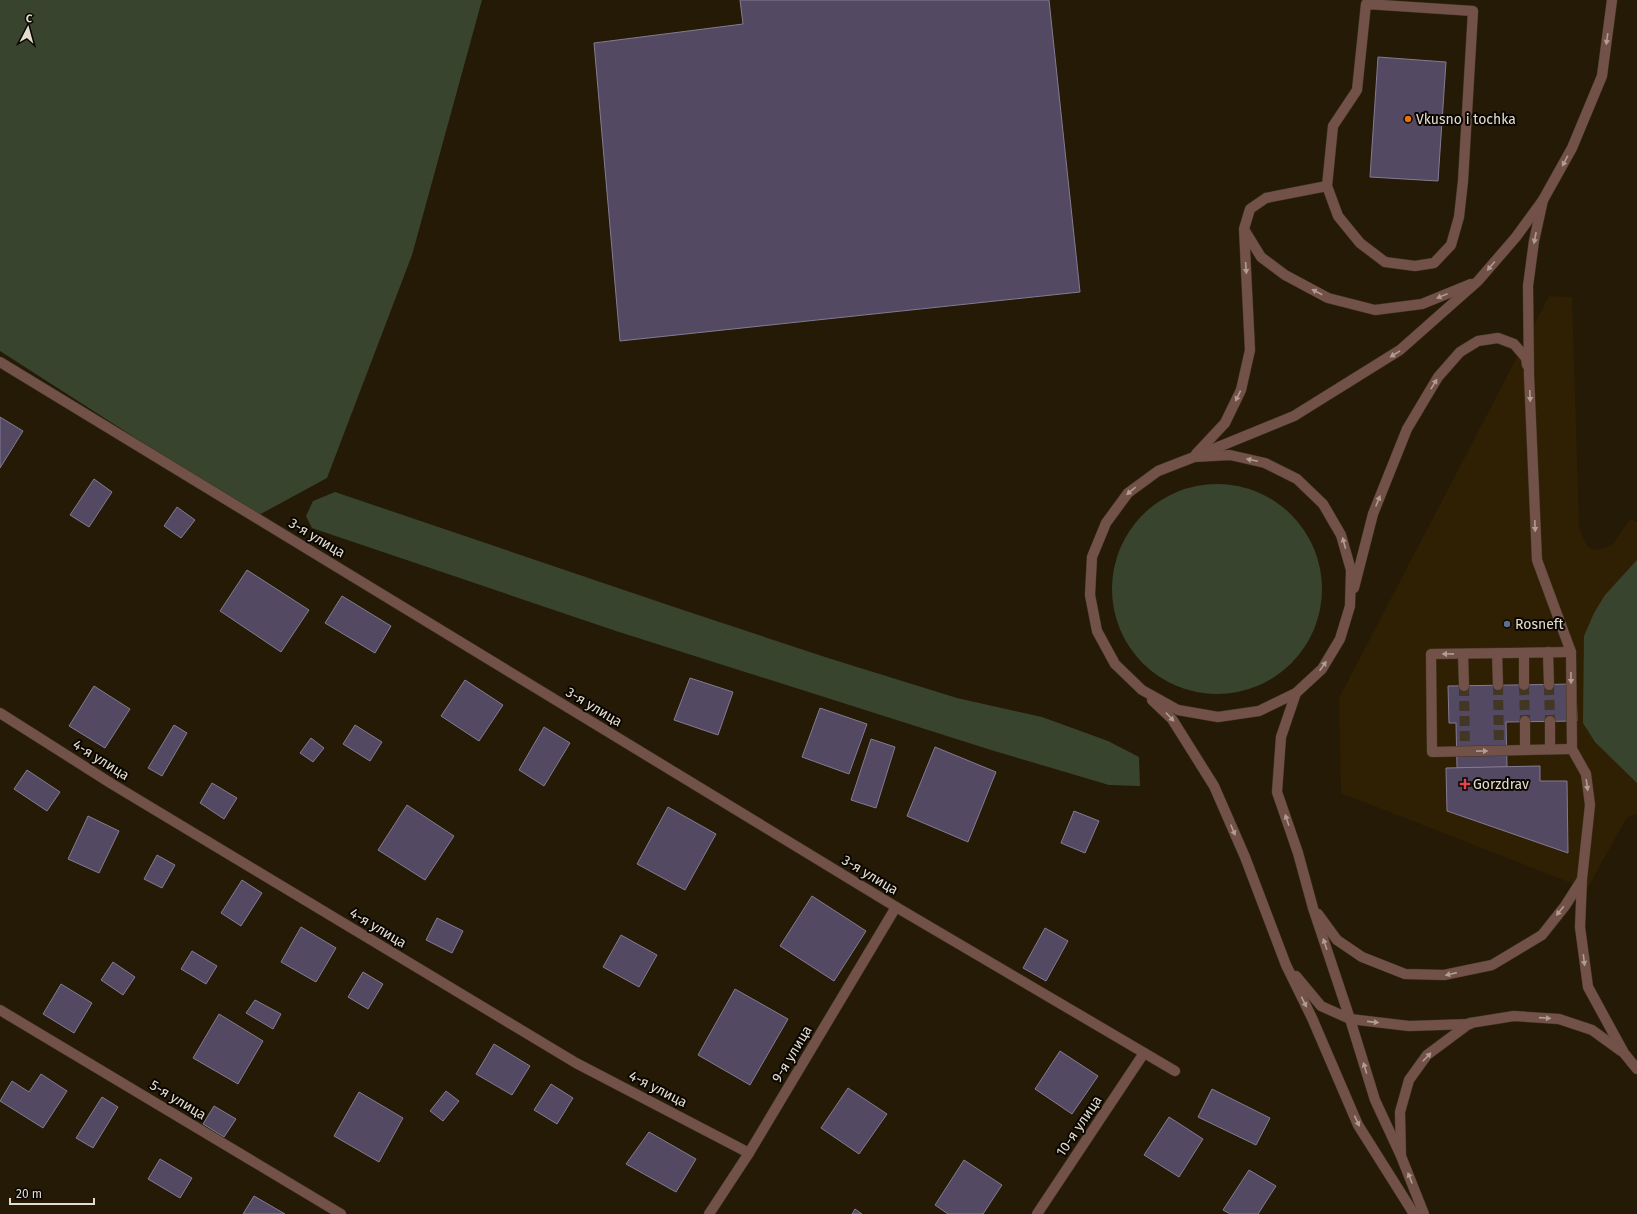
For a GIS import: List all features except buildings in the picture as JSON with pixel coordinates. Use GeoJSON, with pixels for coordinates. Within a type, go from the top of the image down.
{"type":"FeatureCollection","features":[{"type":"Feature","properties":{"kind":"street"},"geometry":{"type":"LineString","coordinates":[[1414,1214],[1358,1125],[1312,1018],[1286,965],[1245,857],[1214,786],[1172,720],[1115,664],[1097,631],[1090,595],[1092,557],[1106,522],[1128,493],[1158,470],[1194,457],[1294,416],[1400,350],[1478,281],[1516,237],[1544,200],[1572,148],[1602,76],[1612,0]]}},
{"type":"Feature","properties":{"kind":"street"},"geometry":{"type":"LineString","coordinates":[[1366,4],[1473,12],[1463,181],[1459,217],[1451,244],[1434,263],[1415,266],[1385,262],[1360,243],[1338,216],[1327,186],[1333,126],[1357,90],[1366,4]]}},
{"type":"Feature","properties":{"kind":"street"},"geometry":{"type":"LineString","coordinates":[[1194,457],[1224,423],[1241,390],[1250,350],[1244,229],[1250,209],[1266,198],[1327,186]]}},
{"type":"Feature","properties":{"kind":"street"},"geometry":{"type":"LineString","coordinates":[[1544,200],[1534,241],[1528,286],[1529,375],[1537,560],[1571,652],[1572,749],[1586,774],[1590,805],[1582,879],[1580,927],[1588,987],[1624,1053],[1637,1069]]}},
{"type":"Feature","properties":{"kind":"street"},"geometry":{"type":"LineString","coordinates":[[1244,229],[1261,257],[1285,275],[1328,298],[1375,310],[1422,304],[1478,281]]}},
{"type":"Feature","properties":{"kind":"street"},"geometry":{"type":"LineString","coordinates":[[1142,690],[1178,710],[1218,717],[1259,711],[1296,693],[1322,669],[1340,639],[1350,606],[1372,514],[1407,429],[1438,377],[1460,352],[1478,341],[1498,338],[1514,344],[1526,358],[1529,375]]}},
{"type":"Feature","properties":{"kind":"street","name":"3-я улица"},"geometry":{"type":"LineString","coordinates":[[0,362],[896,907],[1175,1072]]}},
{"type":"Feature","properties":{"kind":"street"},"geometry":{"type":"LineString","coordinates":[[1194,457],[1230,455],[1265,462],[1297,480],[1323,504],[1341,535],[1351,570],[1350,606]]}},
{"type":"Feature","properties":{"kind":"street"},"geometry":{"type":"LineString","coordinates":[[1524,652],[1524,685]]}},
{"type":"Feature","properties":{"kind":"street"},"geometry":{"type":"LineString","coordinates":[[1548,652],[1549,685]]}},
{"type":"Feature","properties":{"kind":"street"},"geometry":{"type":"LineString","coordinates":[[1571,652],[1431,654],[1432,752],[1572,749]]}},
{"type":"Feature","properties":{"kind":"street"},"geometry":{"type":"LineString","coordinates":[[1497,653],[1498,685]]}},
{"type":"Feature","properties":{"kind":"street"},"geometry":{"type":"LineString","coordinates":[[1464,654],[1464,686]]}},
{"type":"Feature","properties":{"kind":"street"},"geometry":{"type":"LineString","coordinates":[[1296,693],[1281,738],[1277,792],[1298,853],[1313,908],[1375,1100],[1401,1156],[1424,1214]]}},
{"type":"Feature","properties":{"kind":"street","name":"4-я улица"},"geometry":{"type":"LineString","coordinates":[[0,713],[112,784],[576,1063],[749,1153]]}},
{"type":"Feature","properties":{"kind":"street"},"geometry":{"type":"LineString","coordinates":[[1525,721],[1525,750]]}},
{"type":"Feature","properties":{"kind":"street"},"geometry":{"type":"LineString","coordinates":[[1550,721],[1550,749]]}},
{"type":"Feature","properties":{"kind":"street"},"geometry":{"type":"LineString","coordinates":[[1313,908],[1337,940],[1362,957],[1404,974],[1444,975],[1492,964],[1542,935],[1582,879]]}},
{"type":"Feature","properties":{"kind":"street","name":"9-я улица"},"geometry":{"type":"LineString","coordinates":[[709,1214],[749,1153],[896,907]]}},
{"type":"Feature","properties":{"kind":"street"},"geometry":{"type":"LineString","coordinates":[[1286,965],[1321,1006],[1350,1019],[1409,1026],[1470,1024],[1514,1016],[1559,1019],[1592,1030],[1624,1053]]}},
{"type":"Feature","properties":{"kind":"street","name":"5-я улица"},"geometry":{"type":"LineString","coordinates":[[0,1010],[341,1214]]}},
{"type":"Feature","properties":{"kind":"street"},"geometry":{"type":"LineString","coordinates":[[1401,1156],[1400,1112],[1408,1080],[1427,1055],[1470,1024]]}},
{"type":"Feature","properties":{"kind":"street","name":"10-я улица"},"geometry":{"type":"LineString","coordinates":[[1037,1214],[1144,1053]]}},
{"type":"Feature","properties":{"kind":"shaded area","name":"Rosneft"},"geometry":{"type":"Polygon","coordinates":[[[1549,296],[1572,297],[1579,528],[1588,547],[1594,550],[1605,548],[1613,544],[1630,519],[1637,522],[1637,814],[1627,817],[1587,889],[1341,793],[1339,698],[1549,296]]]}},
{"type":"Feature","properties":{"kind":"green space"},"geometry":{"type":"Polygon","coordinates":[[[0,0],[482,0],[412,255],[327,478],[257,516],[0,351],[0,0]]]}},
{"type":"Feature","properties":{"kind":"green space"},"geometry":{"type":"Polygon","coordinates":[[[1207,484],[1227,484],[1248,488],[1267,496],[1276,501],[1292,514],[1305,530],[1318,558],[1322,579],[1322,599],[1318,620],[1305,648],[1292,664],[1276,677],[1248,690],[1227,694],[1207,694],[1186,690],[1167,682],[1150,671],[1135,656],[1124,639],[1116,620],[1112,599],[1112,579],[1116,558],[1124,539],[1135,522],[1150,507],[1167,496],[1186,488],[1207,484]]]}},
{"type":"Feature","properties":{"kind":"green space"},"geometry":{"type":"Polygon","coordinates":[[[335,492],[828,658],[957,698],[1042,717],[1108,741],[1139,757],[1140,786],[1109,785],[991,750],[616,631],[312,528],[306,516],[313,501],[335,492]]]}},
{"type":"Feature","properties":{"kind":"green space"},"geometry":{"type":"Polygon","coordinates":[[[1637,560],[1637,783],[1595,742],[1583,723],[1584,636],[1594,613],[1605,595],[1637,560]]]}},
{"type":"Feature","properties":{"kind":"tunnel"},"geometry":{"type":"LineString","coordinates":[[1498,685],[1499,750]]}},
{"type":"Feature","properties":{"kind":"tunnel"},"geometry":{"type":"LineString","coordinates":[[1524,685],[1525,721]]}},
{"type":"Feature","properties":{"kind":"tunnel"},"geometry":{"type":"LineString","coordinates":[[1549,685],[1550,721]]}},
{"type":"Feature","properties":{"kind":"tunnel"},"geometry":{"type":"LineString","coordinates":[[1464,686],[1465,751]]}},
{"type":"Feature","properties":{"kind":"place","name":"Vkusno i tochka"},"geometry":{"type":"Point","coordinates":[1408,119]}},
{"type":"Feature","properties":{"kind":"place","name":"Rosneft"},"geometry":{"type":"Point","coordinates":[1507,624]}},
{"type":"Feature","properties":{"kind":"place","name":"Gorzdrav"},"geometry":{"type":"Point","coordinates":[1465,784]}}]}
